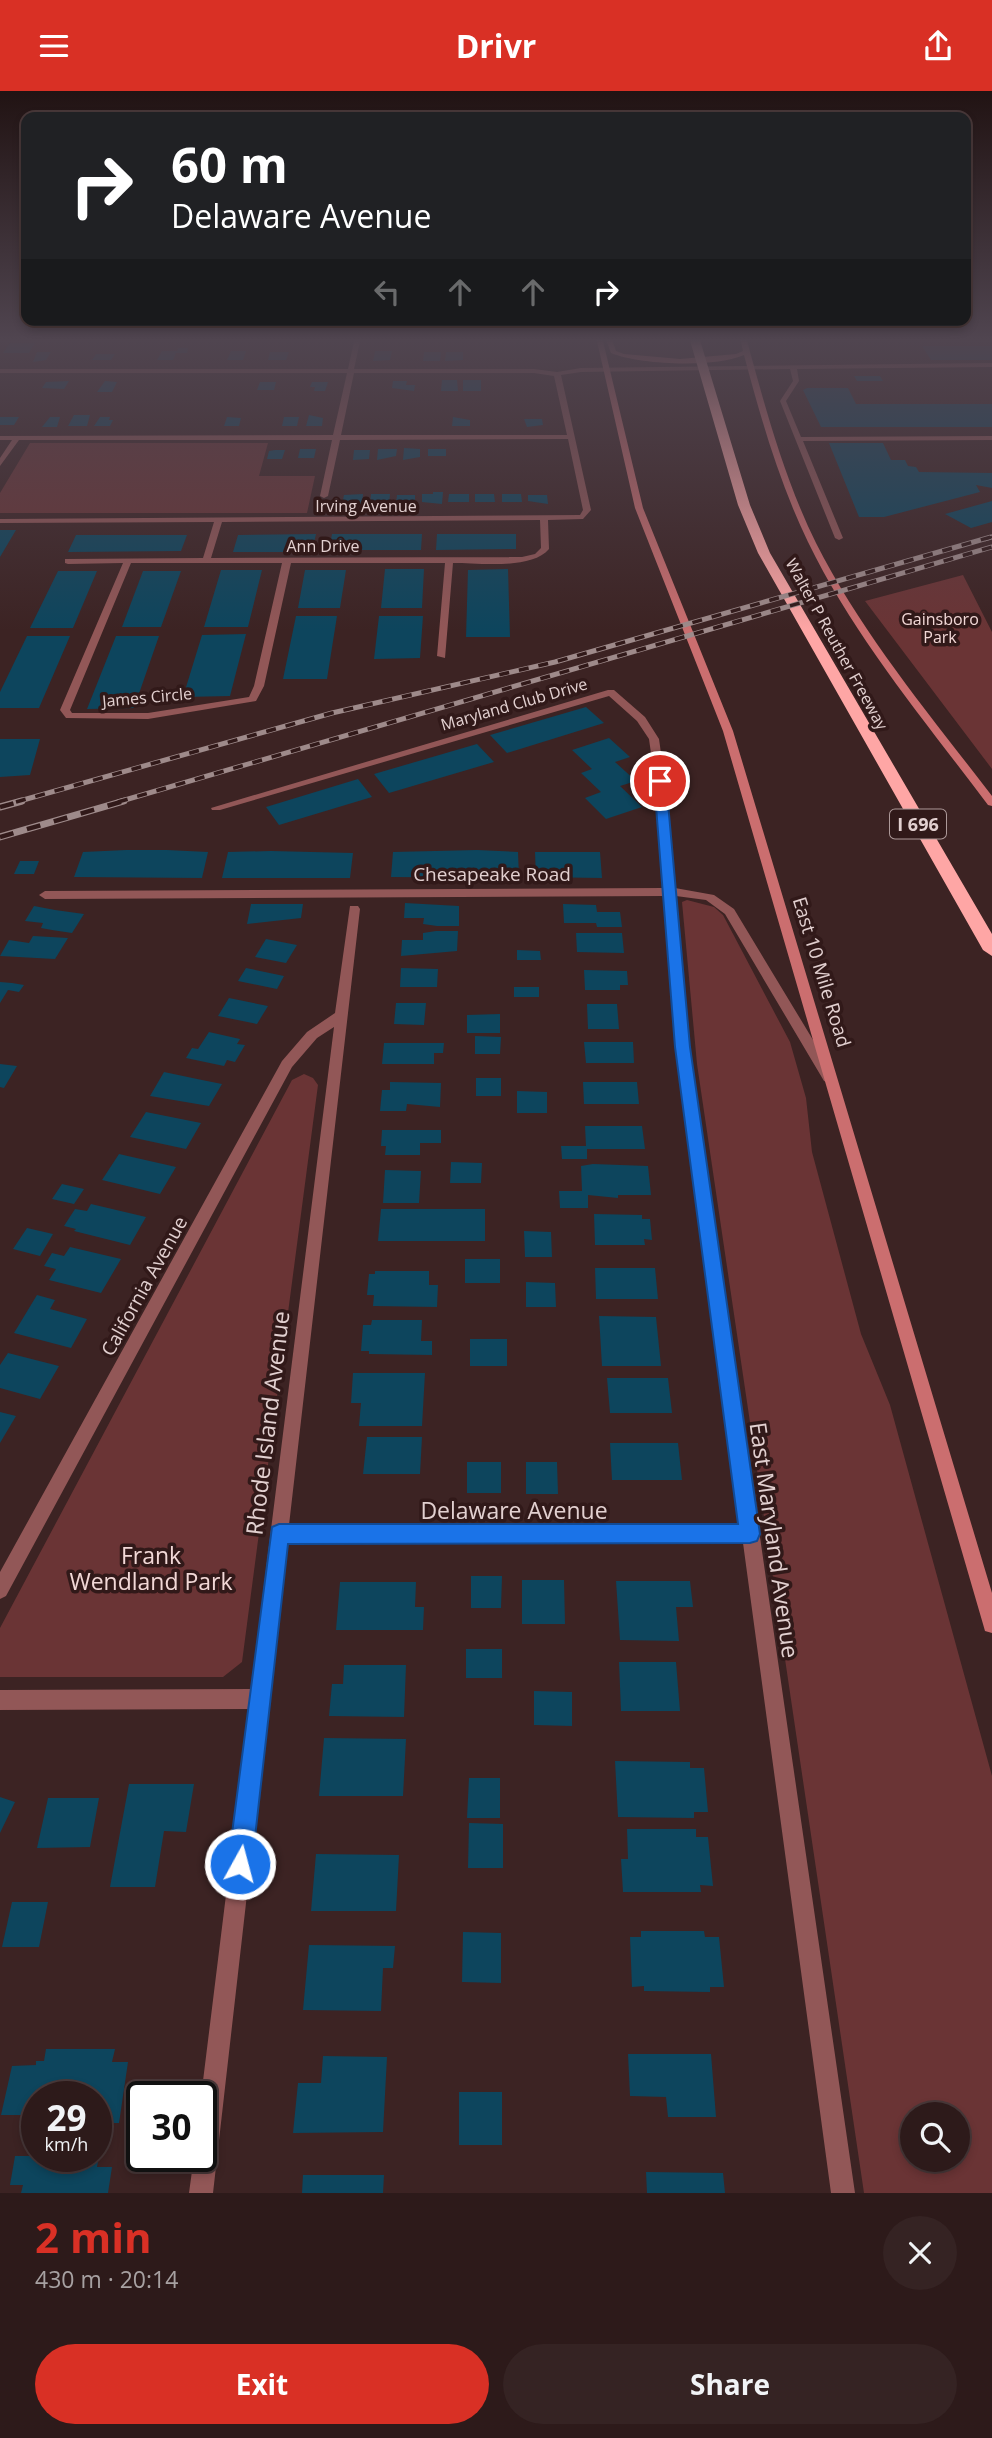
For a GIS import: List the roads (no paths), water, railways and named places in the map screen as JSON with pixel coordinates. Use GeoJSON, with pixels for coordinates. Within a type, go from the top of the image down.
{"type":"FeatureCollection","features":[{"type":"Feature","properties":{"kind":"highway","name":"Walter P Reuther Freeway"},"geometry":{"type":"LineString","coordinates":[[723,435],[740,493],[764,553],[992,950]]}},
{"type":"Feature","properties":{"kind":"main road","name":"East 10 Mile Road"},"geometry":{"type":"LineString","coordinates":[[622,435],[639,508],[728,731],[992,1625]]}},
{"type":"Feature","properties":{"kind":"main road"},"geometry":{"type":"LineString","coordinates":[[769,435],[786,484],[828,572],[878,647],[992,803]]}},
{"type":"Feature","properties":{"kind":"street"},"geometry":{"type":"LineString","coordinates":[[797,435],[839,538]]}},
{"type":"Feature","properties":{"kind":"street"},"geometry":{"type":"LineString","coordinates":[[0,438],[570,437]]}},
{"type":"Feature","properties":{"kind":"street","name":"Irving Avenue"},"geometry":{"type":"LineString","coordinates":[[0,521],[572,519],[587,513],[570,437]]}},
{"type":"Feature","properties":{"kind":"street"},"geometry":{"type":"LineString","coordinates":[[0,464],[17,438]]}},
{"type":"Feature","properties":{"kind":"street"},"geometry":{"type":"LineString","coordinates":[[324,496],[337,438]]}},
{"type":"Feature","properties":{"kind":"street"},"geometry":{"type":"LineString","coordinates":[[798,439],[992,438]]}},
{"type":"Feature","properties":{"kind":"street","name":"Ann Drive"},"geometry":{"type":"LineString","coordinates":[[68,561],[522,559],[538,556],[547,545],[544,519]]}},
{"type":"Feature","properties":{"kind":"street"},"geometry":{"type":"LineString","coordinates":[[206,561],[219,520]]}},
{"type":"Feature","properties":{"kind":"street"},"geometry":{"type":"LineString","coordinates":[[442,656],[449,560]]}},
{"type":"Feature","properties":{"kind":"street","name":"James Circle"},"geometry":{"type":"LineString","coordinates":[[128,561],[65,710],[69,716],[148,716],[253,699],[259,686],[287,561]]}},
{"type":"Feature","properties":{"kind":"street","name":"Maryland Club Drive"},"geometry":{"type":"LineString","coordinates":[[216,808],[611,692],[641,719],[654,739],[663,803],[669,892]]}},
{"type":"Feature","properties":{"kind":"street","name":"Chesapeake Road"},"geometry":{"type":"LineString","coordinates":[[45,895],[669,892],[708,897],[725,906],[834,1086]]}},
{"type":"Feature","properties":{"kind":"street","name":"East Maryland Avenue"},"geometry":{"type":"LineString","coordinates":[[669,892],[682,1047],[843,2193]]}},
{"type":"Feature","properties":{"kind":"street","name":"Rhode Island Avenue"},"geometry":{"type":"LineString","coordinates":[[201,2193],[354,909]]}},
{"type":"Feature","properties":{"kind":"street","name":"California Avenue"},"geometry":{"type":"LineString","coordinates":[[0,1590],[287,1064],[312,1035],[340,1016]]}},
{"type":"Feature","properties":{"kind":"street","name":"Delaware Avenue"},"geometry":{"type":"LineString","coordinates":[[279,1534],[750,1534]]}},
{"type":"Feature","properties":{"kind":"street"},"geometry":{"type":"LineString","coordinates":[[0,1700],[260,1699]]}},
{"type":"Feature","properties":{"kind":"railway"},"geometry":{"type":"LineString","coordinates":[[16,802],[332,713],[555,662],[991,537]]}},
{"type":"Feature","properties":{"kind":"railway"},"geometry":{"type":"LineString","coordinates":[[985,539],[992,537]]}},
{"type":"Feature","properties":{"kind":"railway"},"geometry":{"type":"LineString","coordinates":[[118,802],[992,547]]}},
{"type":"Feature","properties":{"kind":"railway"},"geometry":{"type":"LineString","coordinates":[[0,807],[22,801]]}},
{"type":"Feature","properties":{"kind":"railway"},"geometry":{"type":"LineString","coordinates":[[0,837],[124,801]]}},
{"type":"Feature","properties":{"kind":"park label","name":"Gainsboro Park"},"geometry":{"type":"Point","coordinates":[940,628]}},
{"type":"Feature","properties":{"kind":"park label","name":"Frank Wendland Park"},"geometry":{"type":"Point","coordinates":[151,1568]}}]}
